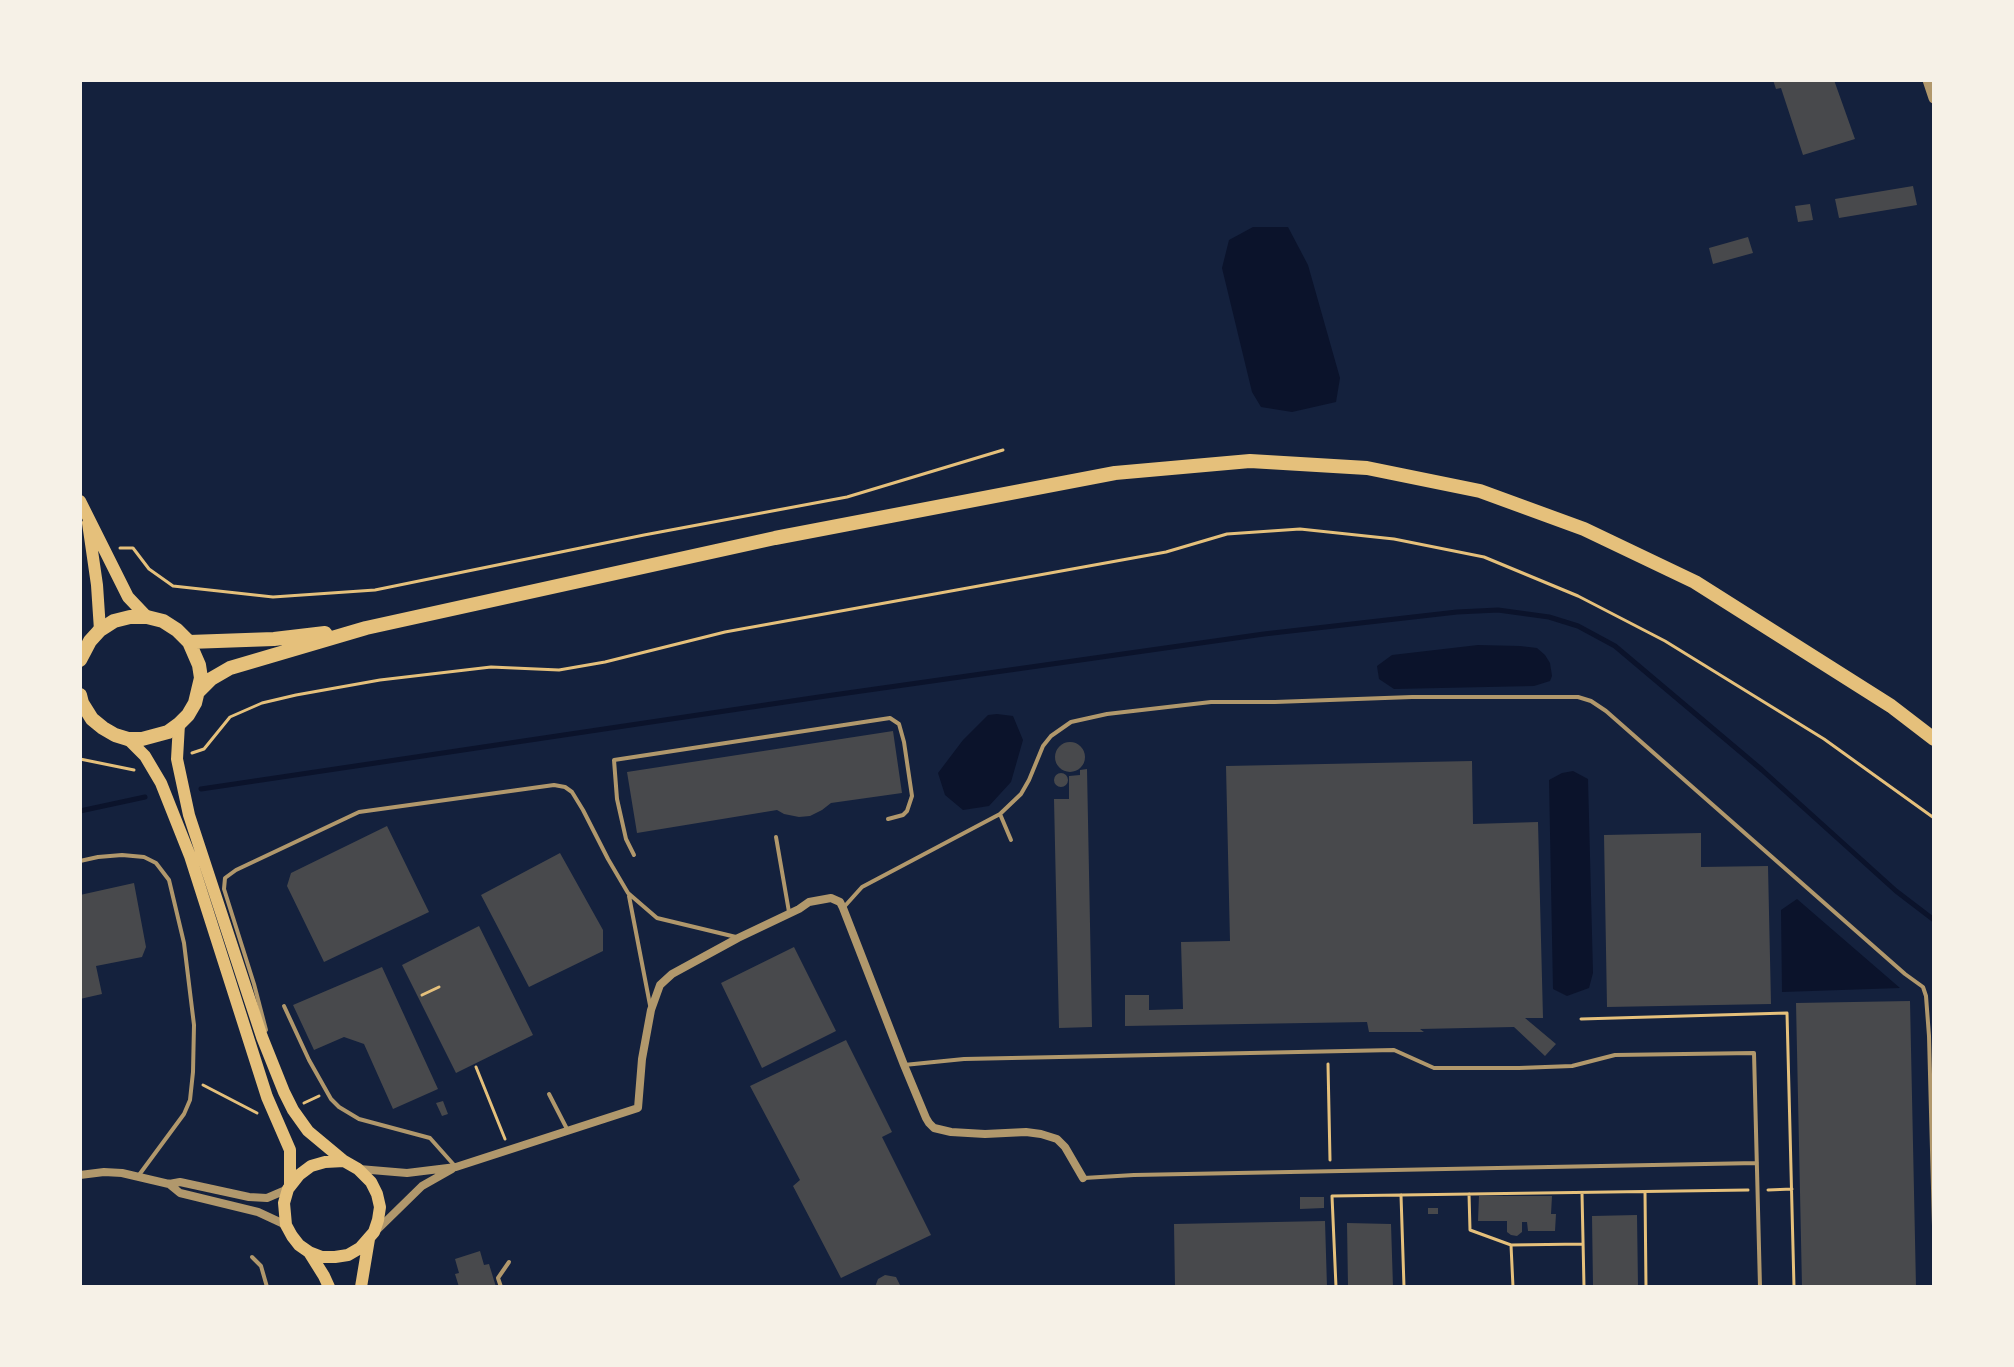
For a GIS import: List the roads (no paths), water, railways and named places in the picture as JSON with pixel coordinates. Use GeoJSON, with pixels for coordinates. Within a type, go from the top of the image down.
{"type":"FeatureCollection","features":[{"type":"Feature","properties":{"kind":"main road"},"geometry":{"type":"LineString","coordinates":[[199,691],[211,679],[230,668],[366,628],[775,538],[1115,473],[1250,461],[1367,468],[1480,491],[1584,529],[1695,582],[1891,706],[1934,739]]}},
{"type":"Feature","properties":{"kind":"main road"},"geometry":{"type":"LineString","coordinates":[[83,506],[128,597],[147,617]]}},
{"type":"Feature","properties":{"kind":"main road"},"geometry":{"type":"LineString","coordinates":[[83,506],[97,585],[100,630]]}},
{"type":"Feature","properties":{"kind":"main road"},"geometry":{"type":"LineString","coordinates":[[80,660],[90,641],[114,621],[147,617],[170,625],[189,642],[201,678],[199,691],[188,715],[168,732],[142,739],[115,735],[86,718],[80,695]]}},
{"type":"Feature","properties":{"kind":"main road"},"geometry":{"type":"LineString","coordinates":[[189,642],[274,639],[366,628]]}},
{"type":"Feature","properties":{"kind":"main road"},"geometry":{"type":"LineString","coordinates":[[1891,706],[1934,729]]}},
{"type":"Feature","properties":{"kind":"main road"},"geometry":{"type":"LineString","coordinates":[[179,724],[177,759],[189,815],[274,1067],[293,1110],[308,1131],[358,1169],[371,1182],[377,1194],[380,1207],[378,1220],[361,1287]]}},
{"type":"Feature","properties":{"kind":"main road"},"geometry":{"type":"LineString","coordinates":[[128,739],[145,756],[161,783],[190,856],[267,1097],[290,1150],[289,1188],[284,1203],[286,1225],[299,1245],[322,1257],[348,1255],[372,1236]]}},
{"type":"Feature","properties":{"kind":"main road"},"geometry":{"type":"LineString","coordinates":[[289,1188],[311,1166],[344,1161]]}},
{"type":"Feature","properties":{"kind":"main road"},"geometry":{"type":"LineString","coordinates":[[309,1252],[329,1287]]}},
{"type":"Feature","properties":{"kind":"street"},"geometry":{"type":"LineString","coordinates":[[1928,80],[1934,98]]}},
{"type":"Feature","properties":{"kind":"street"},"geometry":{"type":"LineString","coordinates":[[358,1169],[407,1173],[456,1167],[638,1108],[642,1059],[651,1010],[660,985],[672,974],[738,938],[809,902],[831,898],[840,902],[843,908],[904,1065],[926,1118],[934,1128],[985,1134],[1026,1132],[1057,1139],[1083,1178]]}},
{"type":"Feature","properties":{"kind":"street"},"geometry":{"type":"LineString","coordinates":[[372,1236],[422,1186],[456,1167]]}},
{"type":"Feature","properties":{"kind":"street"},"geometry":{"type":"LineString","coordinates":[[80,1175],[122,1173],[249,1197],[267,1198],[289,1188]]}},
{"type":"Feature","properties":{"kind":"street"},"geometry":{"type":"LineString","coordinates":[[169,1184],[180,1193],[258,1212],[286,1225]]}},
{"type":"Feature","properties":{"kind":"lane"},"geometry":{"type":"LineString","coordinates":[[843,908],[862,887],[1000,814],[1021,794],[1043,746],[1071,722],[1107,714],[1211,702],[1578,697],[1606,711],[1923,987],[1929,1036],[1934,1226]]}},
{"type":"Feature","properties":{"kind":"lane"},"geometry":{"type":"LineString","coordinates":[[634,855],[626,839],[617,799],[614,760],[890,718],[899,724],[902,733],[912,796],[903,815],[888,819]]}},
{"type":"Feature","properties":{"kind":"lane"},"geometry":{"type":"LineString","coordinates":[[274,1067],[254,984],[224,889],[225,878],[359,812],[554,785],[565,787],[572,792],[583,810],[628,893],[657,918],[738,938]]}},
{"type":"Feature","properties":{"kind":"lane"},"geometry":{"type":"LineString","coordinates":[[1000,814],[1011,840]]}},
{"type":"Feature","properties":{"kind":"lane"},"geometry":{"type":"LineString","coordinates":[[776,837],[789,914]]}},
{"type":"Feature","properties":{"kind":"lane"},"geometry":{"type":"LineString","coordinates":[[80,861],[122,855],[144,857],[156,863],[169,880],[184,943],[194,1025],[190,1100],[184,1114],[138,1177]]}},
{"type":"Feature","properties":{"kind":"lane"},"geometry":{"type":"LineString","coordinates":[[628,893],[651,1010]]}},
{"type":"Feature","properties":{"kind":"lane"},"geometry":{"type":"LineString","coordinates":[[284,1006],[309,1060],[339,1107],[359,1119],[430,1138],[456,1167]]}},
{"type":"Feature","properties":{"kind":"lane"},"geometry":{"type":"LineString","coordinates":[[904,1065],[964,1059],[1394,1050],[1434,1068],[1450,1069],[1572,1066],[1615,1055],[1754,1053],[1760,1287]]}},
{"type":"Feature","properties":{"kind":"lane"},"geometry":{"type":"LineString","coordinates":[[549,1094],[568,1131]]}},
{"type":"Feature","properties":{"kind":"lane"},"geometry":{"type":"LineString","coordinates":[[1083,1178],[1757,1163]]}},
{"type":"Feature","properties":{"kind":"lane"},"geometry":{"type":"LineString","coordinates":[[252,1257],[261,1266],[267,1287]]}},
{"type":"Feature","properties":{"kind":"lane"},"geometry":{"type":"LineString","coordinates":[[501,1287],[498,1278],[509,1262]]}},
{"type":"Feature","properties":{"kind":"water"},"geometry":{"type":"Polygon","coordinates":[[[1253,227],[1288,227],[1308,265],[1340,378],[1336,402],[1292,412],[1261,407],[1252,392],[1222,268],[1229,240],[1253,227]]]}},
{"type":"Feature","properties":{"kind":"water"},"geometry":{"type":"Polygon","coordinates":[[[1478,645],[1537,648],[1550,663],[1550,681],[1534,686],[1394,689],[1379,679],[1377,666],[1392,655],[1478,645]]]}},
{"type":"Feature","properties":{"kind":"water"},"geometry":{"type":"Polygon","coordinates":[[[988,715],[1013,716],[1023,740],[1011,782],[989,806],[963,810],[945,795],[938,773],[963,740],[988,715]]]}},
{"type":"Feature","properties":{"kind":"water"},"geometry":{"type":"Polygon","coordinates":[[[1573,771],[1588,779],[1593,973],[1589,988],[1567,996],[1553,989],[1549,780],[1573,771]]]}},
{"type":"Feature","properties":{"kind":"water"},"geometry":{"type":"Polygon","coordinates":[[[1797,899],[1900,988],[1782,992],[1781,910],[1797,899]]]}},
{"type":"Feature","properties":{"kind":"waterway"},"geometry":{"type":"LineString","coordinates":[[201,789],[1264,634],[1498,610],[1549,617],[1578,626],[1615,646],[1762,770],[1896,891],[1934,920]]}},
{"type":"Feature","properties":{"kind":"waterway"},"geometry":{"type":"LineString","coordinates":[[80,811],[145,797]]}}]}
